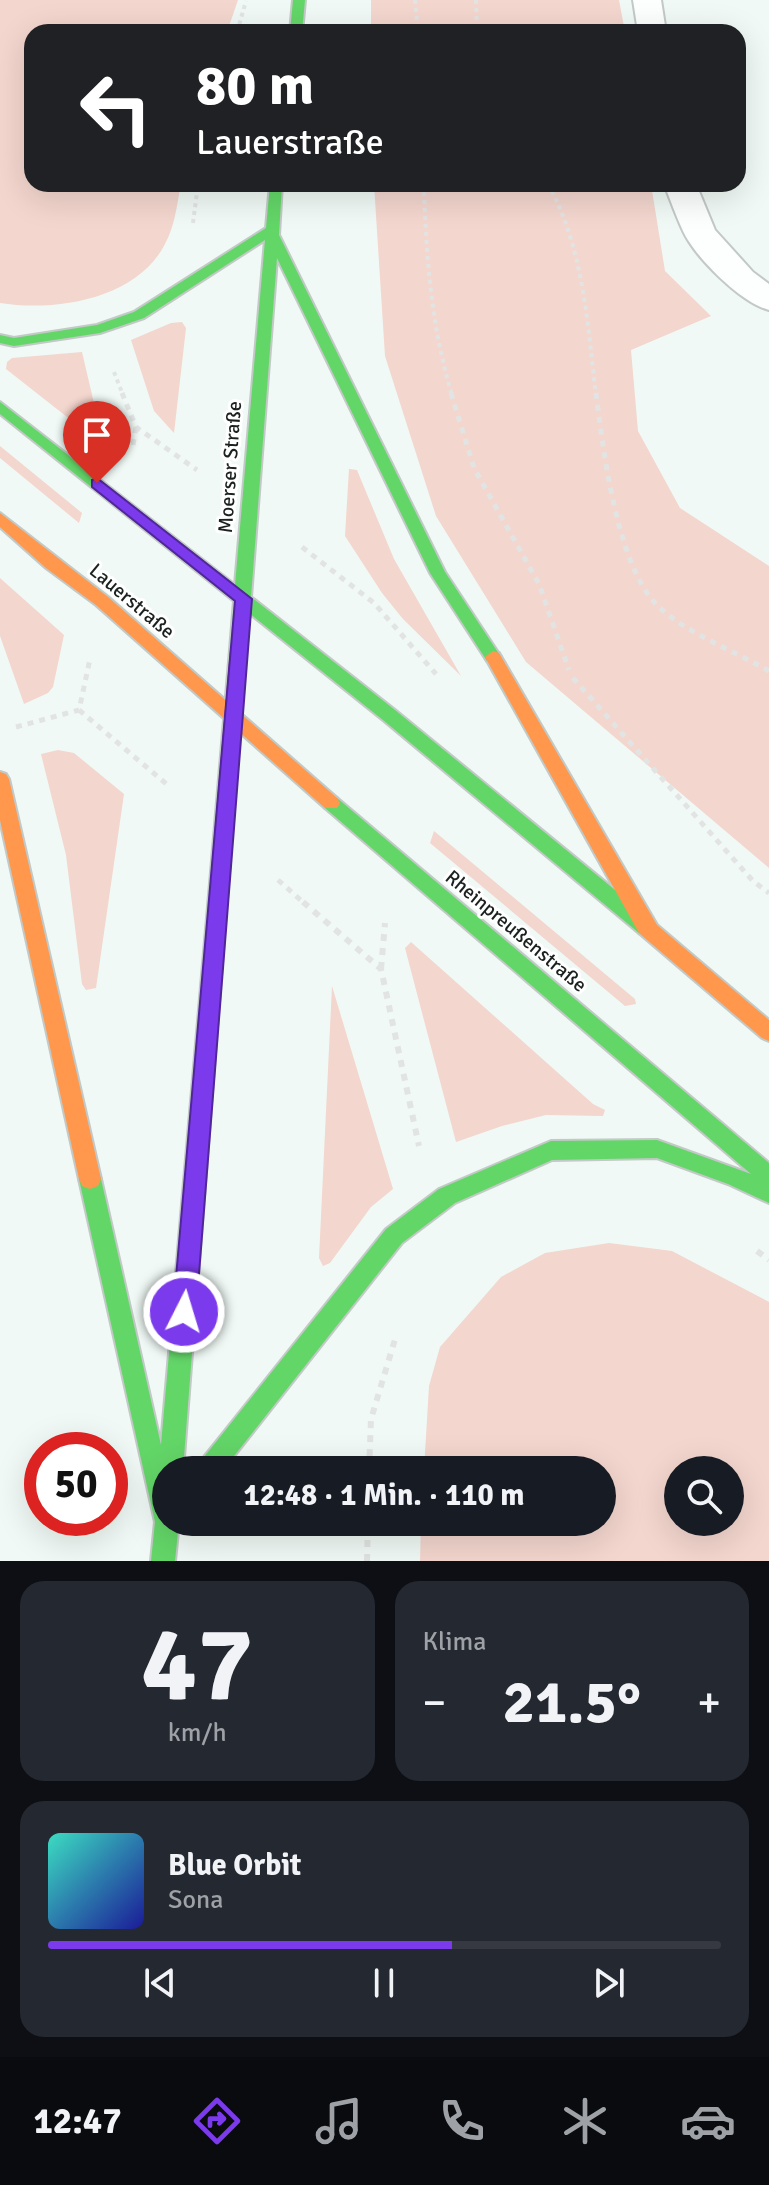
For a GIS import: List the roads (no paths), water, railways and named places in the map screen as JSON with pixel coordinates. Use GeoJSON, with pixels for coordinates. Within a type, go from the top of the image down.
{"type":"FeatureCollection","features":[{"type":"Feature","properties":{"kind":"main road"},"geometry":{"type":"LineString","coordinates":[[297,24],[299,0]]}},
{"type":"Feature","properties":{"kind":"main road","name":"Moerser Straße"},"geometry":{"type":"LineString","coordinates":[[172,1456],[275,192]]}},
{"type":"Feature","properties":{"kind":"main road"},"geometry":{"type":"LineString","coordinates":[[0,339],[14,342],[100,329],[139,315],[270,231],[438,573],[516,693],[648,926]]}},
{"type":"Feature","properties":{"kind":"main road"},"geometry":{"type":"LineString","coordinates":[[0,407],[244,599],[648,926],[769,1032]]}},
{"type":"Feature","properties":{"kind":"main road","name":"Lauerstraße"},"geometry":{"type":"LineString","coordinates":[[0,518],[52,564],[102,601],[234,720]]}},
{"type":"Feature","properties":{"kind":"main road","name":"Rheinpreußenstraße"},"geometry":{"type":"LineString","coordinates":[[234,720],[769,1176]]}},
{"type":"Feature","properties":{"kind":"main road"},"geometry":{"type":"LineString","coordinates":[[0,779],[152,1458]]}},
{"type":"Feature","properties":{"kind":"main road"},"geometry":{"type":"LineString","coordinates":[[219,1456],[394,1236],[447,1196],[551,1151],[657,1149],[735,1177],[769,1193]]}},
{"type":"Feature","properties":{"kind":"main road"},"geometry":{"type":"LineString","coordinates":[[163,1561],[165,1536]]}},
{"type":"Feature","properties":{"kind":"street"},"geometry":{"type":"LineString","coordinates":[[647,0],[651,24]]}},
{"type":"Feature","properties":{"kind":"street"},"geometry":{"type":"LineString","coordinates":[[683,192],[700,233],[741,279],[769,300]]}}]}
